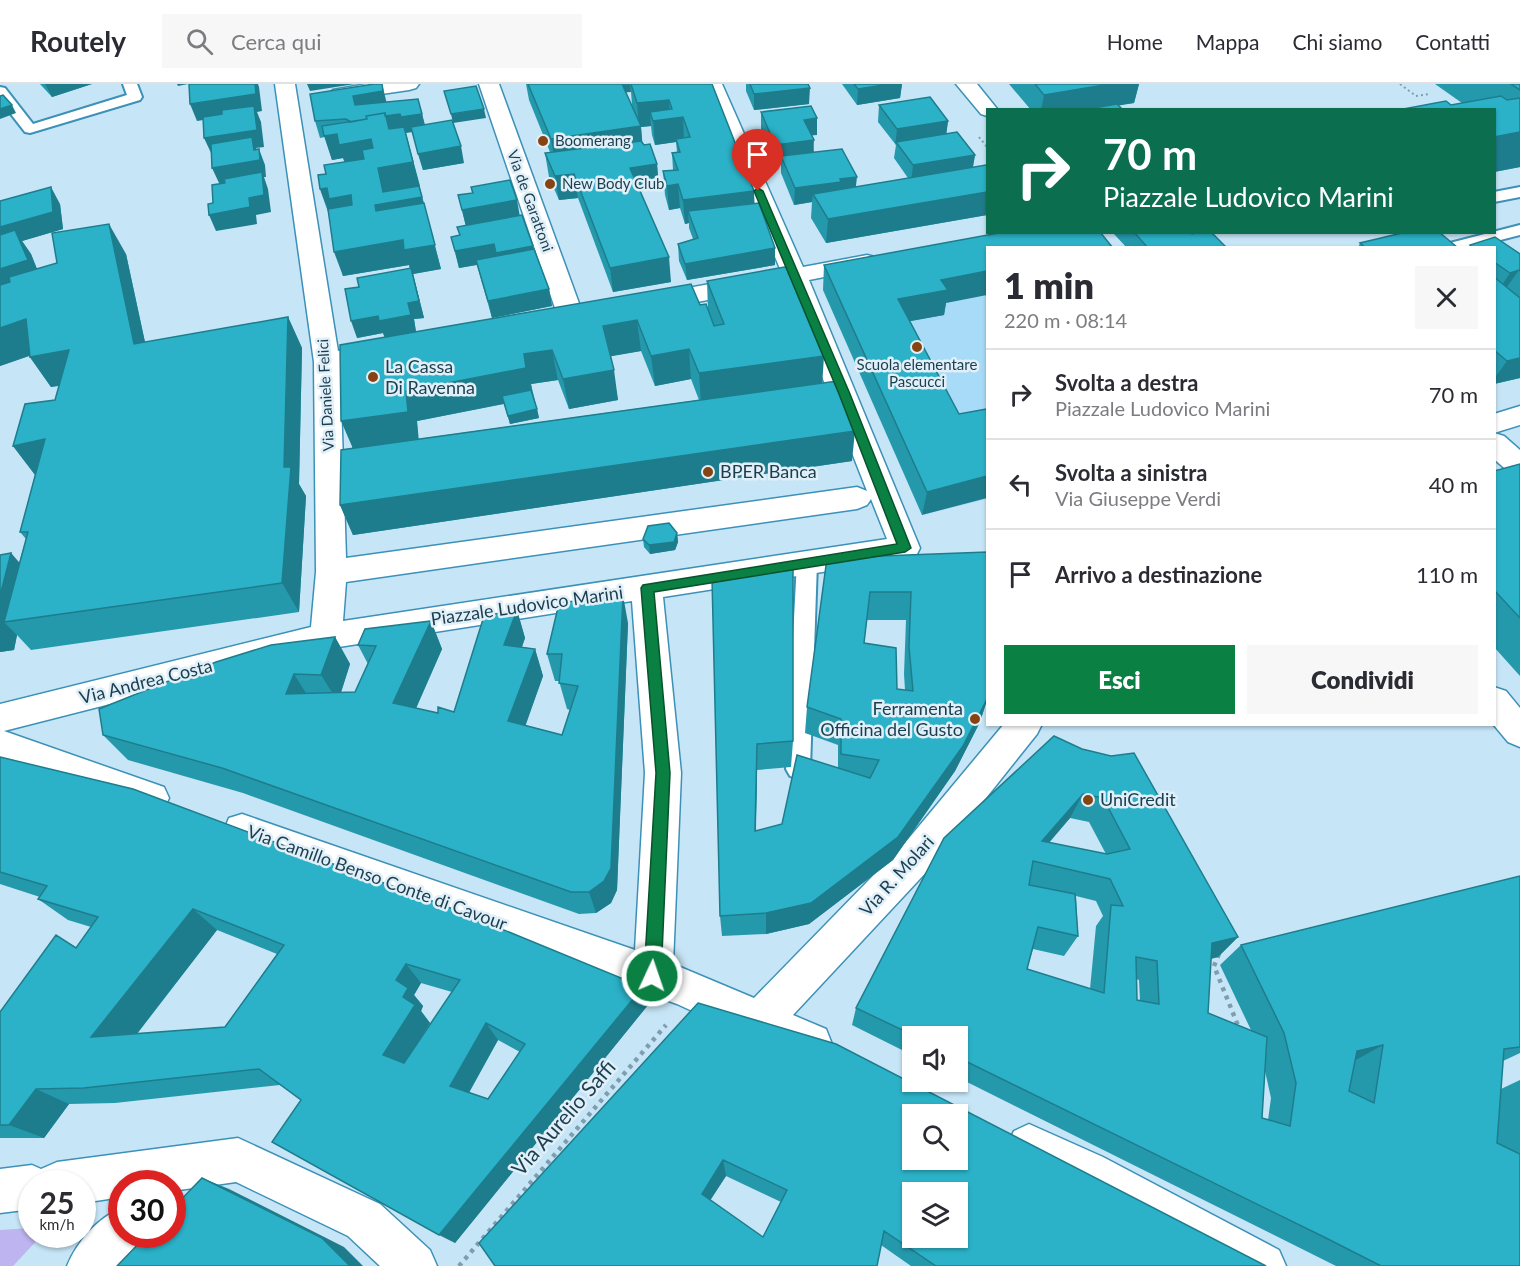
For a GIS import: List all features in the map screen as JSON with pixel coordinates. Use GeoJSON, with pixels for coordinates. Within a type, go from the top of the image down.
{"type":"FeatureCollection","features":[{"type":"Feature","properties":{"kind":"street"},"geometry":{"type":"LineString","coordinates":[[301,95],[409,84]]}},
{"type":"Feature","properties":{"kind":"street","name":"Via de Garattoni"},"geometry":{"type":"LineString","coordinates":[[489,84],[571,317]]}},
{"type":"Feature","properties":{"kind":"street"},"geometry":{"type":"LineString","coordinates":[[712,84],[795,276]]}},
{"type":"Feature","properties":{"kind":"street"},"geometry":{"type":"LineString","coordinates":[[966,84],[986,108]]}},
{"type":"Feature","properties":{"kind":"street","name":"Via Daniele Felici"},"geometry":{"type":"LineString","coordinates":[[301,95],[327,362],[340,465],[326,636]]}},
{"type":"Feature","properties":{"kind":"street"},"geometry":{"type":"LineString","coordinates":[[627,307],[887,259]]}},
{"type":"Feature","properties":{"kind":"street","name":"Piazzale Ludovico Marini"},"geometry":{"type":"LineString","coordinates":[[326,636],[905,548],[831,396],[795,276]]}},
{"type":"Feature","properties":{"kind":"street"},"geometry":{"type":"LineString","coordinates":[[327,362],[411,346]]}},
{"type":"Feature","properties":{"kind":"street"},"geometry":{"type":"LineString","coordinates":[[1496,422],[1520,415]]}},
{"type":"Feature","properties":{"kind":"street"},"geometry":{"type":"LineString","coordinates":[[1496,445],[1520,466]]}},
{"type":"Feature","properties":{"kind":"street"},"geometry":{"type":"LineString","coordinates":[[331,572],[857,498]]}},
{"type":"Feature","properties":{"kind":"street"},"geometry":{"type":"LineString","coordinates":[[648,588],[663,773],[652,976]]}},
{"type":"Feature","properties":{"kind":"street","name":"Via Andrea Costa"},"geometry":{"type":"LineString","coordinates":[[0,718],[326,636]]}},
{"type":"Feature","properties":{"kind":"street"},"geometry":{"type":"LineString","coordinates":[[1496,702],[1520,732]]}},
{"type":"Feature","properties":{"kind":"street","name":"Via R. Molari"},"geometry":{"type":"LineString","coordinates":[[761,1020],[918,855],[1023,726]]}},
{"type":"Feature","properties":{"kind":"street"},"geometry":{"type":"LineString","coordinates":[[0,745],[180,808]]}},
{"type":"Feature","properties":{"kind":"street","name":"Via Camillo Benso Conte di Cavour"},"geometry":{"type":"LineString","coordinates":[[214,820],[652,976],[761,1020],[848,1061]]}},
{"type":"Feature","properties":{"kind":"street"},"geometry":{"type":"LineString","coordinates":[[1000,1132],[1087,1173],[1263,1266]]}},
{"type":"Feature","properties":{"kind":"street"},"geometry":{"type":"LineString","coordinates":[[186,1172],[238,1160],[364,1220],[414,1266]]}},
{"type":"Feature","properties":{"kind":"street"},"geometry":{"type":"LineString","coordinates":[[0,1191],[18,1189]]}},
{"type":"Feature","properties":{"kind":"street"},"geometry":{"type":"LineString","coordinates":[[90,1266],[108,1246]]}},
{"type":"Feature","properties":{"kind":"lane"},"geometry":{"type":"LineString","coordinates":[[0,91],[30,129],[135,97],[130,84]]}},
{"type":"Feature","properties":{"kind":"lane"},"geometry":{"type":"LineString","coordinates":[[1496,197],[1520,192]]}},
{"type":"Feature","properties":{"kind":"lane"},"geometry":{"type":"LineString","coordinates":[[1456,246],[1520,230]]}},
{"type":"Feature","properties":{"kind":"lane"},"geometry":{"type":"LineString","coordinates":[[798,769],[807,562]]}},
{"type":"Feature","properties":{"kind":"path"},"geometry":{"type":"LineString","coordinates":[[1400,84],[1416,96],[1429,94]]}},
{"type":"Feature","properties":{"kind":"path"},"geometry":{"type":"LineString","coordinates":[[1386,243],[1395,241],[1388,234]]}},
{"type":"Feature","properties":{"kind":"path"},"geometry":{"type":"LineString","coordinates":[[1222,948],[1214,966],[1244,1039]]}},
{"type":"Feature","properties":{"kind":"path","name":"Via Aurelio Saffi"},"geometry":{"type":"LineString","coordinates":[[459,1266],[694,992]]}},
{"type":"Feature","properties":{"kind":"shaded area","name":"Scuola elementare Pascucci"},"geometry":{"type":"Polygon","coordinates":[[[986,259],[986,499],[922,515],[823,290],[986,259]]]}},
{"type":"Feature","properties":{"kind":"shaded area"},"geometry":{"type":"Polygon","coordinates":[[[18,1229],[18,1248],[30,1248],[13,1266],[0,1266],[0,1230],[18,1229]]]}},
{"type":"Feature","properties":{"kind":"building"},"geometry":{"type":"Polygon","coordinates":[[[189,84],[255,84],[256,94],[190,104],[189,84]]]}},
{"type":"Feature","properties":{"kind":"building"},"geometry":{"type":"Polygon","coordinates":[[[382,84],[383,91],[353,96],[355,105],[418,99],[422,114],[401,117],[400,114],[385,116],[385,113],[366,116],[367,119],[351,122],[346,119],[315,121],[310,94],[382,84]]]}},
{"type":"Feature","properties":{"kind":"building"},"geometry":{"type":"Polygon","coordinates":[[[528,84],[622,84],[641,126],[551,139],[528,84]]]}},
{"type":"Feature","properties":{"kind":"building"},"geometry":{"type":"Polygon","coordinates":[[[631,84],[712,84],[754,191],[683,200],[678,184],[667,186],[663,171],[678,170],[672,153],[680,152],[676,139],[690,137],[683,117],[653,121],[650,112],[672,109],[669,100],[637,103],[631,84]]]}},
{"type":"Feature","properties":{"kind":"building"},"geometry":{"type":"Polygon","coordinates":[[[750,84],[808,84],[810,88],[754,94],[750,84]]]}},
{"type":"Feature","properties":{"kind":"building"},"geometry":{"type":"Polygon","coordinates":[[[854,84],[890,84],[858,89],[854,84]]]}},
{"type":"Feature","properties":{"kind":"building"},"geometry":{"type":"Polygon","coordinates":[[[1035,84],[1110,84],[1044,95],[1035,84]]]}},
{"type":"Feature","properties":{"kind":"building"},"geometry":{"type":"Polygon","coordinates":[[[1511,84],[1520,84],[1520,90],[1511,84]]]}},
{"type":"Feature","properties":{"kind":"building"},"geometry":{"type":"Polygon","coordinates":[[[476,86],[484,109],[451,114],[444,91],[476,86]]]}},
{"type":"Feature","properties":{"kind":"building"},"geometry":{"type":"Polygon","coordinates":[[[3,95],[12,105],[0,109],[0,96],[3,95]]]}},
{"type":"Feature","properties":{"kind":"building"},"geometry":{"type":"Polygon","coordinates":[[[1501,96],[1507,100],[1520,98],[1520,132],[1496,137],[1496,108],[1408,108],[1446,101],[1451,105],[1501,96]]]}},
{"type":"Feature","properties":{"kind":"building"},"geometry":{"type":"Polygon","coordinates":[[[930,97],[948,121],[897,129],[879,105],[930,97]]]}},
{"type":"Feature","properties":{"kind":"building"},"geometry":{"type":"Polygon","coordinates":[[[1117,104],[1121,108],[1094,108],[1117,104]]]}},
{"type":"Feature","properties":{"kind":"building"},"geometry":{"type":"Polygon","coordinates":[[[254,106],[257,130],[204,138],[203,117],[222,114],[222,110],[254,106]]]}},
{"type":"Feature","properties":{"kind":"building"},"geometry":{"type":"Polygon","coordinates":[[[811,106],[817,118],[804,120],[814,140],[775,145],[761,112],[811,106]]]}},
{"type":"Feature","properties":{"kind":"building"},"geometry":{"type":"Polygon","coordinates":[[[385,113],[389,129],[404,127],[413,162],[378,168],[383,192],[419,186],[422,197],[375,205],[376,211],[424,203],[435,245],[404,250],[403,240],[334,252],[328,209],[352,205],[351,195],[329,199],[327,188],[320,189],[318,175],[326,174],[324,165],[364,159],[362,150],[373,148],[371,139],[339,145],[337,134],[324,136],[322,126],[367,119],[366,116],[385,113]]]}},
{"type":"Feature","properties":{"kind":"building"},"geometry":{"type":"Polygon","coordinates":[[[452,120],[461,146],[418,154],[411,127],[452,120]]]}},
{"type":"Feature","properties":{"kind":"building"},"geometry":{"type":"Polygon","coordinates":[[[957,132],[975,155],[913,165],[896,142],[957,132]]]}},
{"type":"Feature","properties":{"kind":"building"},"geometry":{"type":"Polygon","coordinates":[[[252,137],[254,150],[259,149],[260,160],[212,168],[211,144],[252,137]]]}},
{"type":"Feature","properties":{"kind":"building"},"geometry":{"type":"Polygon","coordinates":[[[641,141],[644,145],[650,144],[657,164],[630,168],[669,257],[610,268],[574,174],[555,176],[545,153],[641,141]]]}},
{"type":"Feature","properties":{"kind":"building"},"geometry":{"type":"Polygon","coordinates":[[[842,149],[857,177],[840,179],[841,182],[795,188],[781,156],[842,149]]]}},
{"type":"Feature","properties":{"kind":"building"},"geometry":{"type":"Polygon","coordinates":[[[986,165],[986,192],[828,219],[813,194],[986,165]]]}},
{"type":"Feature","properties":{"kind":"building"},"geometry":{"type":"Polygon","coordinates":[[[262,172],[264,195],[249,198],[250,207],[209,215],[208,204],[213,203],[212,185],[225,183],[224,179],[262,172]]]}},
{"type":"Feature","properties":{"kind":"building"},"geometry":{"type":"Polygon","coordinates":[[[510,180],[517,200],[462,210],[458,195],[473,193],[471,187],[510,180]]]}},
{"type":"Feature","properties":{"kind":"building"},"geometry":{"type":"Polygon","coordinates":[[[51,187],[53,212],[0,227],[0,201],[51,187]]]}},
{"type":"Feature","properties":{"kind":"building"},"geometry":{"type":"Polygon","coordinates":[[[759,203],[775,248],[685,264],[678,244],[698,238],[688,211],[759,203]]]}},
{"type":"Feature","properties":{"kind":"building"},"geometry":{"type":"Polygon","coordinates":[[[522,215],[533,246],[496,253],[494,244],[455,251],[451,237],[460,235],[457,227],[522,215]]]}},
{"type":"Feature","properties":{"kind":"building"},"geometry":{"type":"Polygon","coordinates":[[[109,224],[134,344],[288,317],[284,467],[291,467],[282,583],[4,622],[28,532],[20,532],[45,439],[13,446],[25,404],[55,400],[69,350],[30,357],[26,319],[0,328],[0,285],[10,282],[9,277],[57,263],[52,233],[109,224]]]}},
{"type":"Feature","properties":{"kind":"building"},"geometry":{"type":"Polygon","coordinates":[[[15,230],[28,260],[0,269],[0,235],[15,230]]]}},
{"type":"Feature","properties":{"kind":"building"},"geometry":{"type":"Polygon","coordinates":[[[993,234],[1102,234],[1111,246],[986,246],[986,271],[941,280],[948,290],[898,299],[959,414],[986,409],[986,476],[927,492],[824,265],[993,234]]]}},
{"type":"Feature","properties":{"kind":"building"},"geometry":{"type":"Polygon","coordinates":[[[1136,234],[1213,234],[1225,246],[1146,246],[1136,234]]]}},
{"type":"Feature","properties":{"kind":"building"},"geometry":{"type":"Polygon","coordinates":[[[1398,234],[1441,234],[1456,246],[1364,246],[1360,243],[1398,234]]]}},
{"type":"Feature","properties":{"kind":"building"},"geometry":{"type":"Polygon","coordinates":[[[1495,237],[1520,254],[1520,271],[1510,273],[1496,263],[1496,246],[1470,245],[1495,237]]]}},
{"type":"Feature","properties":{"kind":"building"},"geometry":{"type":"Polygon","coordinates":[[[534,249],[549,289],[488,301],[476,260],[534,249]]]}},
{"type":"Feature","properties":{"kind":"building"},"geometry":{"type":"Polygon","coordinates":[[[790,266],[824,356],[699,373],[689,349],[651,356],[637,320],[603,326],[614,370],[563,379],[552,350],[524,354],[526,368],[406,391],[408,412],[341,421],[340,345],[691,284],[700,305],[706,304],[714,326],[724,324],[707,281],[790,266]]]}},
{"type":"Feature","properties":{"kind":"building"},"geometry":{"type":"Polygon","coordinates":[[[411,268],[419,301],[408,303],[411,315],[379,321],[378,316],[351,321],[345,289],[359,287],[357,278],[411,268]]]}},
{"type":"Feature","properties":{"kind":"building"},"geometry":{"type":"Polygon","coordinates":[[[1496,279],[1520,298],[1520,358],[1507,361],[1496,352],[1496,279]]]}},
{"type":"Feature","properties":{"kind":"building"},"geometry":{"type":"Polygon","coordinates":[[[837,381],[855,431],[340,505],[341,450],[837,381]]]}},
{"type":"Feature","properties":{"kind":"building"},"geometry":{"type":"Polygon","coordinates":[[[531,390],[537,409],[508,416],[502,396],[531,390]]]}},
{"type":"Feature","properties":{"kind":"building"},"geometry":{"type":"Polygon","coordinates":[[[1520,464],[1520,618],[1496,592],[1496,470],[1520,464]]]}},
{"type":"Feature","properties":{"kind":"building"},"geometry":{"type":"Polygon","coordinates":[[[669,523],[677,533],[674,542],[649,545],[643,539],[648,526],[669,523]]]}},
{"type":"Feature","properties":{"kind":"building"},"geometry":{"type":"Polygon","coordinates":[[[986,552],[986,701],[963,746],[898,837],[811,903],[766,913],[720,916],[712,579],[793,564],[793,741],[757,744],[755,831],[782,824],[797,755],[870,778],[879,760],[841,754],[841,719],[807,707],[827,558],[986,552]],[[870,592],[864,643],[896,648],[897,689],[913,691],[909,647],[911,592],[870,592]]]}},
{"type":"Feature","properties":{"kind":"building"},"geometry":{"type":"Polygon","coordinates":[[[11,553],[0,596],[0,555],[11,553]]]}},
{"type":"Feature","properties":{"kind":"building"},"geometry":{"type":"Polygon","coordinates":[[[623,595],[611,868],[604,881],[589,892],[571,892],[222,768],[103,735],[99,709],[216,662],[271,645],[335,637],[321,675],[294,674],[286,694],[355,692],[376,646],[358,645],[365,629],[431,621],[393,703],[438,713],[438,707],[454,712],[484,616],[517,610],[504,645],[535,649],[508,721],[562,735],[578,686],[559,683],[562,654],[547,654],[559,603],[623,595]]]}},
{"type":"Feature","properties":{"kind":"building"},"geometry":{"type":"Polygon","coordinates":[[[1054,736],[1082,749],[1111,756],[1134,753],[1238,937],[1212,943],[1208,1013],[1267,1037],[1262,1118],[1290,1126],[1296,1083],[1284,1033],[1241,945],[1520,876],[1520,1047],[1504,1049],[1497,1143],[1520,1154],[1520,1266],[1381,1266],[968,1062],[968,1026],[902,1026],[902,1030],[856,1008],[944,838],[1054,736]],[[1083,794],[1042,841],[1107,854],[1130,849],[1103,798],[1083,794]],[[1033,861],[1029,885],[1075,894],[1078,936],[1038,927],[1027,969],[1104,993],[1111,905],[1123,906],[1110,879],[1033,861]],[[1136,957],[1137,1000],[1159,1004],[1157,961],[1136,957]],[[1383,1045],[1357,1051],[1349,1091],[1374,1103],[1383,1045]]]}},
{"type":"Feature","properties":{"kind":"building"},"geometry":{"type":"Polygon","coordinates":[[[0,757],[133,789],[443,905],[643,987],[439,1235],[272,1142],[301,1100],[259,1069],[84,1088],[36,1089],[9,1125],[0,1125],[0,1012],[56,935],[76,948],[98,917],[38,899],[47,886],[0,872],[0,757]],[[193,909],[91,1037],[225,1027],[284,945],[193,909]],[[406,964],[396,980],[408,988],[403,997],[415,1005],[383,1055],[404,1063],[460,980],[406,964]],[[486,1023],[450,1086],[488,1099],[525,1044],[486,1023]]]}},
{"type":"Feature","properties":{"kind":"building"},"geometry":{"type":"Polygon","coordinates":[[[698,1003],[836,1044],[902,1078],[902,1092],[929,1092],[952,1104],[902,1104],[902,1170],[968,1170],[968,1112],[1266,1266],[936,1266],[909,1248],[968,1248],[968,1182],[902,1182],[902,1243],[884,1231],[877,1266],[495,1266],[479,1243],[698,1003]],[[723,1160],[702,1194],[763,1237],[787,1190],[723,1160]]]}},
{"type":"Feature","properties":{"kind":"building"},"geometry":{"type":"Polygon","coordinates":[[[202,1178],[322,1238],[350,1266],[117,1266],[134,1248],[186,1248],[186,1195],[202,1178]]]}},
{"type":"Feature","properties":{"kind":"place","name":"Boomerang"},"geometry":{"type":"Point","coordinates":[543,141]}},
{"type":"Feature","properties":{"kind":"place","name":"New Body Club"},"geometry":{"type":"Point","coordinates":[550,184]}},
{"type":"Feature","properties":{"kind":"place","name":"Scuola elementare Pascucci"},"geometry":{"type":"Point","coordinates":[917,347]}},
{"type":"Feature","properties":{"kind":"place","name":"La Cassa Di Ravenna"},"geometry":{"type":"Point","coordinates":[373,377]}},
{"type":"Feature","properties":{"kind":"place","name":"BPER Banca"},"geometry":{"type":"Point","coordinates":[708,472]}},
{"type":"Feature","properties":{"kind":"place","name":"Ferramenta Officina del Gusto"},"geometry":{"type":"Point","coordinates":[975,719]}},
{"type":"Feature","properties":{"kind":"place","name":"UniCredit"},"geometry":{"type":"Point","coordinates":[1088,800]}},
{"type":"Feature","properties":{"kind":"route"},"geometry":{"type":"LineString","coordinates":[[652,976],[663,773],[648,588],[905,548],[844,394],[758,191]]}}]}
